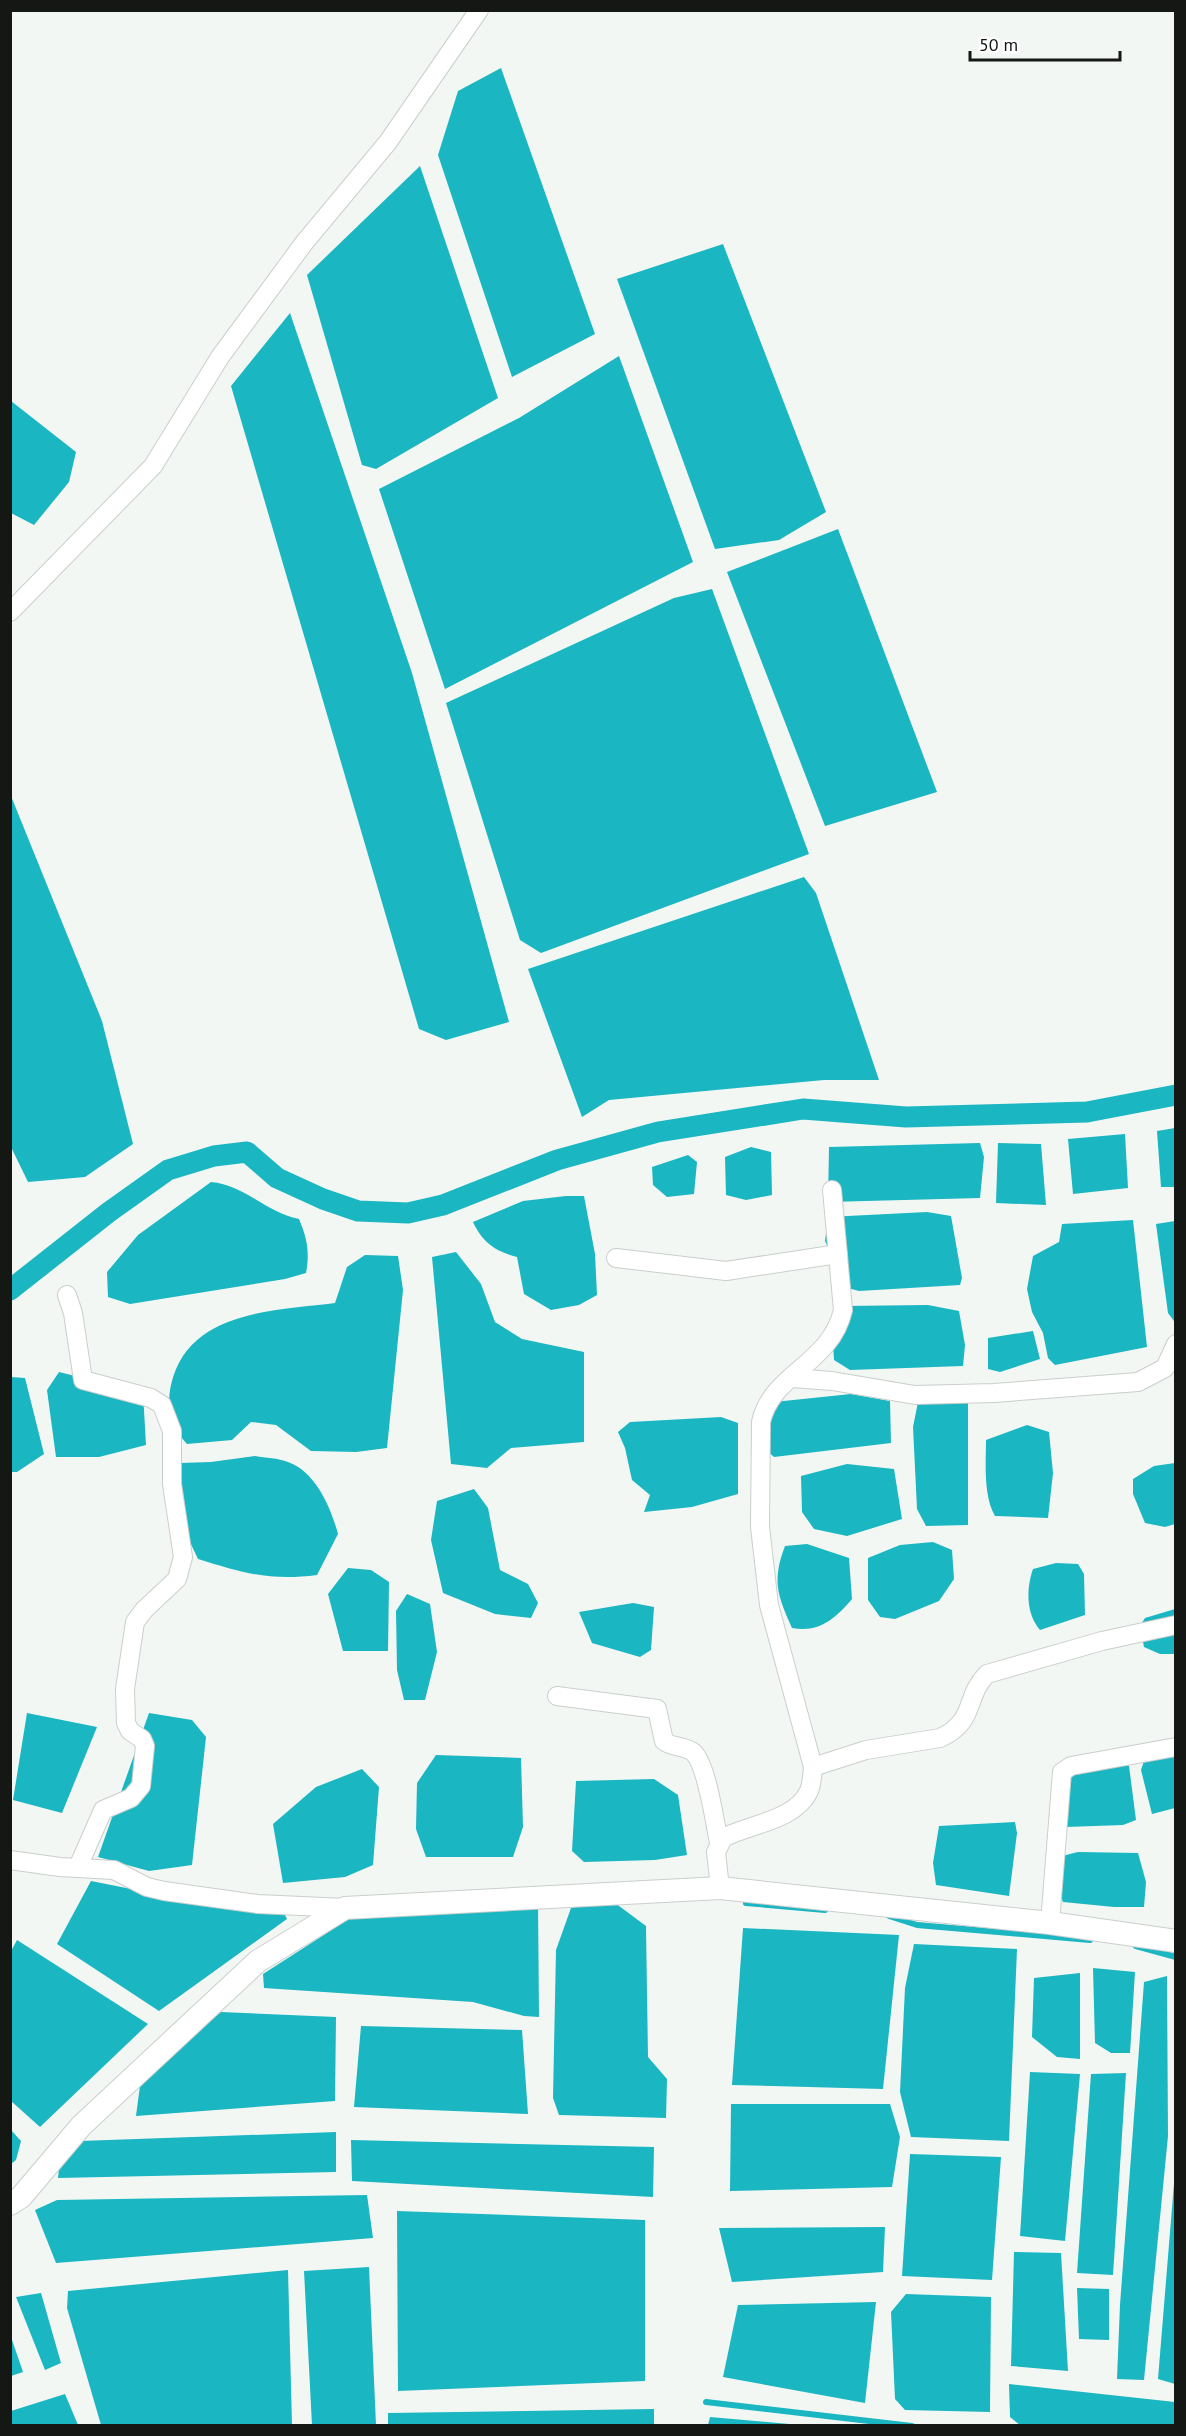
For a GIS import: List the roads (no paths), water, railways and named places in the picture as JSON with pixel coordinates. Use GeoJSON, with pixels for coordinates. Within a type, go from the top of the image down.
{"type":"FeatureCollection","features":[{"type":"Feature","properties":{"kind":"street"},"geometry":{"type":"LineString","coordinates":[[10,612],[153,466],[220,357],[304,243],[388,142],[479,10]]}},
{"type":"Feature","properties":{"kind":"street"},"geometry":{"type":"LineString","coordinates":[[720,1888],[716,1852],[719,1843],[729,1834],[768,1821],[797,1805],[810,1789],[813,1767],[769,1605],[760,1527],[761,1422],[764,1407],[773,1394],[837,1332],[843,1310],[832,1190]]}},
{"type":"Feature","properties":{"kind":"street"},"geometry":{"type":"LineString","coordinates":[[616,1258],[726,1271],[838,1254]]}},
{"type":"Feature","properties":{"kind":"street"},"geometry":{"type":"LineString","coordinates":[[67,1295],[73,1313],[83,1380],[151,1398],[162,1405],[167,1413],[172,1431],[172,1484],[183,1557],[177,1579],[144,1610],[135,1622],[125,1689],[126,1723],[130,1731],[142,1739],[146,1746],[141,1786],[131,1798],[103,1810],[78,1867]]}},
{"type":"Feature","properties":{"kind":"street"},"geometry":{"type":"LineString","coordinates":[[792,1378],[832,1381],[915,1395],[994,1393],[1138,1382],[1165,1368],[1176,1344]]}},
{"type":"Feature","properties":{"kind":"street"},"geometry":{"type":"LineString","coordinates":[[813,1767],[866,1750],[939,1738],[950,1733],[967,1717],[979,1682],[987,1674],[1102,1641],[1176,1625]]}},
{"type":"Feature","properties":{"kind":"street"},"geometry":{"type":"LineString","coordinates":[[557,1696],[657,1709],[664,1741],[687,1749],[697,1758],[708,1791],[719,1843]]}},
{"type":"Feature","properties":{"kind":"street"},"geometry":{"type":"LineString","coordinates":[[1050,1923],[1062,1772],[1071,1766],[1176,1747]]}},
{"type":"Feature","properties":{"kind":"street"},"geometry":{"type":"LineString","coordinates":[[10,1860],[114,1870],[147,1887],[258,1904],[345,1908],[720,1888],[1050,1923],[1176,1941]]}},
{"type":"Feature","properties":{"kind":"street"},"geometry":{"type":"LineString","coordinates":[[10,2204],[21,2197],[81,2126],[258,1961],[345,1908]]}},
{"type":"Feature","properties":{"kind":"water"},"geometry":{"type":"Polygon","coordinates":[[[501,68],[595,334],[512,377],[438,155],[458,91],[501,68]]]}},
{"type":"Feature","properties":{"kind":"water"},"geometry":{"type":"Polygon","coordinates":[[[420,166],[498,398],[376,469],[362,465],[307,275],[420,166]]]}},
{"type":"Feature","properties":{"kind":"water"},"geometry":{"type":"Polygon","coordinates":[[[723,244],[826,512],[779,540],[715,549],[617,279],[723,244]]]}},
{"type":"Feature","properties":{"kind":"water"},"geometry":{"type":"Polygon","coordinates":[[[290,313],[412,673],[509,1022],[446,1040],[419,1029],[231,386],[290,313]]]}},
{"type":"Feature","properties":{"kind":"water"},"geometry":{"type":"Polygon","coordinates":[[[619,356],[693,562],[445,689],[379,489],[519,418],[619,356]]]}},
{"type":"Feature","properties":{"kind":"water"},"geometry":{"type":"Polygon","coordinates":[[[11,401],[76,452],[69,482],[34,525],[11,513],[11,401]]]}},
{"type":"Feature","properties":{"kind":"water"},"geometry":{"type":"Polygon","coordinates":[[[838,529],[937,792],[825,826],[727,572],[838,529]]]}},
{"type":"Feature","properties":{"kind":"water"},"geometry":{"type":"Polygon","coordinates":[[[712,589],[809,854],[541,953],[520,940],[446,703],[674,598],[712,589]]]}},
{"type":"Feature","properties":{"kind":"water"},"geometry":{"type":"Polygon","coordinates":[[[11,796],[102,1021],[133,1144],[85,1177],[28,1182],[11,1147],[11,796]]]}},
{"type":"Feature","properties":{"kind":"water"},"geometry":{"type":"Polygon","coordinates":[[[804,877],[816,893],[879,1080],[824,1080],[609,1100],[582,1117],[528,969],[804,877]]]}},
{"type":"Feature","properties":{"kind":"water"},"geometry":{"type":"Polygon","coordinates":[[[1175,1128],[1175,1187],[1161,1187],[1157,1131],[1175,1128]]]}},
{"type":"Feature","properties":{"kind":"water"},"geometry":{"type":"Polygon","coordinates":[[[1125,1134],[1128,1188],[1073,1194],[1068,1139],[1125,1134]]]}},
{"type":"Feature","properties":{"kind":"water"},"geometry":{"type":"Polygon","coordinates":[[[980,1143],[984,1157],[980,1198],[828,1202],[829,1147],[980,1143]]]}},
{"type":"Feature","properties":{"kind":"water"},"geometry":{"type":"Polygon","coordinates":[[[998,1143],[1041,1144],[1046,1205],[996,1203],[998,1143]]]}},
{"type":"Feature","properties":{"kind":"water"},"geometry":{"type":"Polygon","coordinates":[[[751,1147],[771,1152],[772,1195],[746,1200],[726,1195],[725,1157],[751,1147]]]}},
{"type":"Feature","properties":{"kind":"water"},"geometry":{"type":"Polygon","coordinates":[[[688,1155],[697,1162],[694,1194],[667,1197],[653,1185],[652,1167],[688,1155]]]}},
{"type":"Feature","properties":{"kind":"water"},"geometry":{"type":"Polygon","coordinates":[[[211,1182],[234,1188],[276,1211],[299,1219],[307,1245],[306,1273],[285,1279],[130,1304],[108,1297],[107,1272],[138,1235],[211,1182]]]}},
{"type":"Feature","properties":{"kind":"water"},"geometry":{"type":"Polygon","coordinates":[[[584,1196],[595,1254],[597,1295],[579,1305],[551,1310],[524,1294],[517,1257],[491,1245],[473,1222],[523,1201],[584,1196]]]}},
{"type":"Feature","properties":{"kind":"water"},"geometry":{"type":"Polygon","coordinates":[[[927,1212],[951,1216],[962,1278],[960,1285],[859,1291],[840,1286],[834,1260],[825,1241],[828,1217],[927,1212]]]}},
{"type":"Feature","properties":{"kind":"water"},"geometry":{"type":"Polygon","coordinates":[[[1133,1220],[1147,1347],[1055,1365],[1048,1358],[1043,1333],[1032,1312],[1027,1289],[1033,1256],[1059,1242],[1062,1224],[1133,1220]]]}},
{"type":"Feature","properties":{"kind":"water"},"geometry":{"type":"Polygon","coordinates":[[[1175,1221],[1176,1320],[1174,1321],[1168,1313],[1156,1224],[1175,1221]]]}},
{"type":"Feature","properties":{"kind":"water"},"geometry":{"type":"Polygon","coordinates":[[[456,1252],[481,1284],[495,1322],[522,1339],[584,1352],[584,1442],[511,1448],[487,1468],[451,1464],[432,1257],[456,1252]]]}},
{"type":"Feature","properties":{"kind":"water"},"geometry":{"type":"Polygon","coordinates":[[[365,1255],[398,1256],[403,1290],[387,1448],[356,1452],[311,1451],[276,1425],[251,1422],[232,1440],[187,1444],[174,1424],[169,1401],[171,1385],[180,1360],[195,1342],[214,1328],[236,1319],[261,1313],[335,1303],[347,1267],[365,1255]]]}},
{"type":"Feature","properties":{"kind":"water"},"geometry":{"type":"Polygon","coordinates":[[[928,1305],[959,1311],[965,1345],[963,1366],[850,1370],[834,1360],[832,1329],[842,1306],[928,1305]]]}},
{"type":"Feature","properties":{"kind":"water"},"geometry":{"type":"Polygon","coordinates":[[[1033,1331],[1040,1359],[1000,1372],[988,1369],[988,1338],[1033,1331]]]}},
{"type":"Feature","properties":{"kind":"water"},"geometry":{"type":"Polygon","coordinates":[[[59,1372],[143,1393],[146,1445],[99,1457],[56,1457],[47,1390],[59,1372]]]}},
{"type":"Feature","properties":{"kind":"water"},"geometry":{"type":"Polygon","coordinates":[[[11,1377],[25,1378],[44,1454],[17,1472],[11,1472],[11,1377]]]}},
{"type":"Feature","properties":{"kind":"water"},"geometry":{"type":"Polygon","coordinates":[[[851,1394],[890,1401],[891,1443],[774,1457],[763,1447],[774,1402],[851,1394]]]}},
{"type":"Feature","properties":{"kind":"water"},"geometry":{"type":"Polygon","coordinates":[[[968,1398],[968,1525],[926,1526],[917,1509],[913,1427],[918,1402],[968,1398]]]}},
{"type":"Feature","properties":{"kind":"water"},"geometry":{"type":"Polygon","coordinates":[[[721,1417],[738,1423],[738,1494],[692,1507],[644,1512],[650,1495],[632,1480],[625,1448],[618,1432],[630,1422],[721,1417]]]}},
{"type":"Feature","properties":{"kind":"water"},"geometry":{"type":"Polygon","coordinates":[[[1027,1425],[1049,1432],[1053,1473],[1048,1518],[995,1516],[987,1489],[986,1440],[1027,1425]]]}},
{"type":"Feature","properties":{"kind":"water"},"geometry":{"type":"Polygon","coordinates":[[[255,1456],[288,1462],[298,1467],[307,1474],[321,1492],[338,1534],[317,1575],[271,1576],[198,1559],[181,1523],[180,1463],[211,1462],[255,1456]]]}},
{"type":"Feature","properties":{"kind":"water"},"geometry":{"type":"Polygon","coordinates":[[[1175,1463],[1175,1524],[1165,1527],[1145,1523],[1133,1494],[1133,1479],[1154,1466],[1175,1463]]]}},
{"type":"Feature","properties":{"kind":"water"},"geometry":{"type":"Polygon","coordinates":[[[847,1464],[894,1469],[902,1519],[847,1536],[814,1529],[802,1512],[801,1476],[847,1464]]]}},
{"type":"Feature","properties":{"kind":"water"},"geometry":{"type":"Polygon","coordinates":[[[474,1489],[488,1508],[500,1570],[528,1584],[538,1603],[531,1618],[495,1614],[443,1593],[431,1540],[437,1501],[474,1489]]]}},
{"type":"Feature","properties":{"kind":"water"},"geometry":{"type":"Polygon","coordinates":[[[933,1542],[952,1550],[954,1579],[939,1601],[895,1619],[880,1617],[868,1600],[868,1558],[900,1545],[933,1542]]]}},
{"type":"Feature","properties":{"kind":"water"},"geometry":{"type":"Polygon","coordinates":[[[807,1544],[849,1558],[852,1599],[826,1623],[810,1628],[792,1628],[780,1597],[778,1569],[785,1546],[807,1544]]]}},
{"type":"Feature","properties":{"kind":"water"},"geometry":{"type":"Polygon","coordinates":[[[1056,1563],[1078,1564],[1084,1574],[1085,1615],[1040,1630],[1035,1624],[1030,1609],[1028,1593],[1031,1577],[1033,1569],[1056,1563]]]}},
{"type":"Feature","properties":{"kind":"water"},"geometry":{"type":"Polygon","coordinates":[[[348,1568],[371,1570],[389,1582],[388,1651],[343,1651],[328,1594],[348,1568]]]}},
{"type":"Feature","properties":{"kind":"water"},"geometry":{"type":"Polygon","coordinates":[[[407,1594],[430,1604],[437,1652],[425,1700],[404,1700],[397,1670],[396,1611],[407,1594]]]}},
{"type":"Feature","properties":{"kind":"water"},"geometry":{"type":"Polygon","coordinates":[[[633,1603],[654,1607],[651,1650],[640,1657],[592,1643],[579,1612],[633,1603]]]}},
{"type":"Feature","properties":{"kind":"water"},"geometry":{"type":"Polygon","coordinates":[[[1175,1609],[1175,1654],[1160,1654],[1144,1647],[1140,1626],[1145,1618],[1175,1609]]]}},
{"type":"Feature","properties":{"kind":"water"},"geometry":{"type":"Polygon","coordinates":[[[27,1713],[97,1727],[62,1813],[13,1800],[27,1713]]]}},
{"type":"Feature","properties":{"kind":"water"},"geometry":{"type":"Polygon","coordinates":[[[149,1713],[192,1720],[206,1737],[192,1865],[149,1871],[98,1857],[149,1713]]]}},
{"type":"Feature","properties":{"kind":"water"},"geometry":{"type":"Polygon","coordinates":[[[1175,1742],[1175,1808],[1152,1814],[1141,1770],[1148,1749],[1175,1742]]]}},
{"type":"Feature","properties":{"kind":"water"},"geometry":{"type":"Polygon","coordinates":[[[436,1755],[521,1758],[523,1827],[513,1857],[426,1857],[416,1829],[417,1783],[436,1755]]]}},
{"type":"Feature","properties":{"kind":"water"},"geometry":{"type":"Polygon","coordinates":[[[1113,1759],[1129,1766],[1136,1820],[1123,1825],[1066,1827],[1065,1762],[1113,1759]]]}},
{"type":"Feature","properties":{"kind":"water"},"geometry":{"type":"Polygon","coordinates":[[[362,1769],[379,1787],[373,1865],[345,1877],[283,1883],[273,1824],[316,1787],[362,1769]]]}},
{"type":"Feature","properties":{"kind":"water"},"geometry":{"type":"Polygon","coordinates":[[[654,1779],[678,1795],[687,1855],[655,1860],[584,1862],[572,1851],[576,1781],[654,1779]]]}},
{"type":"Feature","properties":{"kind":"water"},"geometry":{"type":"Polygon","coordinates":[[[1015,1822],[1017,1833],[1009,1896],[936,1885],[933,1863],[939,1826],[1015,1822]]]}},
{"type":"Feature","properties":{"kind":"water"},"geometry":{"type":"Polygon","coordinates":[[[1078,1852],[1138,1853],[1146,1882],[1144,1907],[1114,1907],[1063,1902],[1056,1882],[1062,1856],[1078,1852]]]}},
{"type":"Feature","properties":{"kind":"water"},"geometry":{"type":"Polygon","coordinates":[[[91,1881],[242,1911],[284,1913],[287,1919],[159,2011],[57,1944],[91,1881]]]}},
{"type":"Feature","properties":{"kind":"water"},"geometry":{"type":"Polygon","coordinates":[[[611,1900],[646,1926],[648,2057],[667,2079],[666,2118],[559,2115],[553,2098],[556,1950],[571,1908],[611,1900]]]}},
{"type":"Feature","properties":{"kind":"water"},"geometry":{"type":"Polygon","coordinates":[[[538,1901],[539,2017],[524,2016],[473,2002],[264,1988],[263,1974],[355,1915],[538,1901]]]}},
{"type":"Feature","properties":{"kind":"water"},"geometry":{"type":"Polygon","coordinates":[[[743,1928],[899,1935],[883,2089],[732,2085],[743,1928]]]}},
{"type":"Feature","properties":{"kind":"water"},"geometry":{"type":"Polygon","coordinates":[[[17,1940],[148,2024],[40,2127],[11,2101],[10,1953],[17,1940]]]}},
{"type":"Feature","properties":{"kind":"water"},"geometry":{"type":"Polygon","coordinates":[[[914,1944],[1017,1949],[1009,2141],[911,2137],[900,2092],[905,1988],[914,1944]]]}},
{"type":"Feature","properties":{"kind":"water"},"geometry":{"type":"Polygon","coordinates":[[[1093,1968],[1135,1972],[1130,2053],[1111,2053],[1095,2043],[1093,1968]]]}},
{"type":"Feature","properties":{"kind":"water"},"geometry":{"type":"Polygon","coordinates":[[[1080,1973],[1080,2059],[1057,2057],[1032,2037],[1034,1978],[1080,1973]]]}},
{"type":"Feature","properties":{"kind":"water"},"geometry":{"type":"Polygon","coordinates":[[[1167,1976],[1168,2136],[1144,2380],[1117,2379],[1120,2305],[1144,1982],[1167,1976]]]}},
{"type":"Feature","properties":{"kind":"water"},"geometry":{"type":"Polygon","coordinates":[[[221,2012],[336,2017],[335,2101],[136,2116],[141,2078],[221,2012]]]}},
{"type":"Feature","properties":{"kind":"water"},"geometry":{"type":"Polygon","coordinates":[[[361,2026],[522,2030],[528,2114],[354,2107],[361,2026]]]}},
{"type":"Feature","properties":{"kind":"water"},"geometry":{"type":"Polygon","coordinates":[[[1030,2072],[1080,2074],[1065,2241],[1020,2236],[1030,2072]]]}},
{"type":"Feature","properties":{"kind":"water"},"geometry":{"type":"Polygon","coordinates":[[[1126,2073],[1113,2275],[1077,2273],[1091,2074],[1126,2073]]]}},
{"type":"Feature","properties":{"kind":"water"},"geometry":{"type":"Polygon","coordinates":[[[731,2104],[890,2104],[900,2137],[892,2187],[730,2191],[731,2104]]]}},
{"type":"Feature","properties":{"kind":"water"},"geometry":{"type":"Polygon","coordinates":[[[11,2130],[21,2141],[16,2160],[11,2164],[11,2130]]]}},
{"type":"Feature","properties":{"kind":"water"},"geometry":{"type":"Polygon","coordinates":[[[336,2132],[336,2172],[58,2178],[60,2159],[80,2141],[336,2132]]]}},
{"type":"Feature","properties":{"kind":"water"},"geometry":{"type":"Polygon","coordinates":[[[351,2140],[654,2147],[653,2197],[352,2181],[351,2140]]]}},
{"type":"Feature","properties":{"kind":"water"},"geometry":{"type":"Polygon","coordinates":[[[910,2154],[1001,2157],[992,2280],[902,2276],[910,2154]]]}},
{"type":"Feature","properties":{"kind":"water"},"geometry":{"type":"Polygon","coordinates":[[[1175,2171],[1175,2384],[1158,2379],[1175,2171]]]}},
{"type":"Feature","properties":{"kind":"water"},"geometry":{"type":"Polygon","coordinates":[[[367,2195],[373,2238],[56,2263],[35,2210],[57,2200],[367,2195]]]}},
{"type":"Feature","properties":{"kind":"water"},"geometry":{"type":"Polygon","coordinates":[[[397,2211],[645,2220],[645,2381],[398,2391],[397,2211]]]}},
{"type":"Feature","properties":{"kind":"water"},"geometry":{"type":"Polygon","coordinates":[[[885,2227],[883,2272],[732,2282],[719,2228],[885,2227]]]}},
{"type":"Feature","properties":{"kind":"water"},"geometry":{"type":"Polygon","coordinates":[[[1014,2252],[1061,2253],[1068,2371],[1011,2366],[1014,2252]]]}},
{"type":"Feature","properties":{"kind":"water"},"geometry":{"type":"Polygon","coordinates":[[[369,2267],[376,2425],[312,2425],[304,2271],[369,2267]]]}},
{"type":"Feature","properties":{"kind":"water"},"geometry":{"type":"Polygon","coordinates":[[[288,2270],[292,2425],[101,2425],[67,2308],[68,2291],[288,2270]]]}},
{"type":"Feature","properties":{"kind":"water"},"geometry":{"type":"Polygon","coordinates":[[[1077,2288],[1109,2289],[1109,2340],[1079,2339],[1077,2288]]]}},
{"type":"Feature","properties":{"kind":"water"},"geometry":{"type":"Polygon","coordinates":[[[41,2293],[61,2363],[45,2370],[16,2297],[41,2293]]]}},
{"type":"Feature","properties":{"kind":"water"},"geometry":{"type":"Polygon","coordinates":[[[906,2294],[991,2297],[990,2412],[905,2410],[895,2399],[891,2312],[906,2294]]]}},
{"type":"Feature","properties":{"kind":"water"},"geometry":{"type":"Polygon","coordinates":[[[876,2302],[865,2403],[723,2377],[738,2305],[876,2302]]]}},
{"type":"Feature","properties":{"kind":"water"},"geometry":{"type":"Polygon","coordinates":[[[11,2337],[23,2372],[10,2376],[11,2337]]]}},
{"type":"Feature","properties":{"kind":"water"},"geometry":{"type":"Polygon","coordinates":[[[1009,2384],[1175,2402],[1175,2425],[1020,2425],[1010,2417],[1009,2384]]]}},
{"type":"Feature","properties":{"kind":"water"},"geometry":{"type":"Polygon","coordinates":[[[65,2394],[78,2425],[11,2425],[11,2411],[65,2394]]]}},
{"type":"Feature","properties":{"kind":"water"},"geometry":{"type":"Polygon","coordinates":[[[654,2409],[654,2425],[388,2425],[388,2413],[654,2409]]]}},
{"type":"Feature","properties":{"kind":"water"},"geometry":{"type":"Polygon","coordinates":[[[710,2417],[800,2425],[708,2425],[710,2417]]]}},
{"type":"Feature","properties":{"kind":"waterway"},"geometry":{"type":"LineString","coordinates":[[10,1290],[109,1212],[168,1170],[214,1156],[247,1152],[277,1178],[323,1199],[358,1211],[408,1213],[443,1205],[557,1160],[658,1132],[803,1109],[906,1117],[1087,1112],[1176,1095]]}},
{"type":"Feature","properties":{"kind":"waterway"},"geometry":{"type":"LineString","coordinates":[[746,1903],[825,1910]]}},
{"type":"Feature","properties":{"kind":"waterway"},"geometry":{"type":"LineString","coordinates":[[889,1916],[917,1925],[1090,1940]]}},
{"type":"Feature","properties":{"kind":"waterway"},"geometry":{"type":"LineString","coordinates":[[1136,1946],[1176,1957]]}},
{"type":"Feature","properties":{"kind":"waterway"},"geometry":{"type":"LineString","coordinates":[[706,2402],[912,2426]]}}]}
